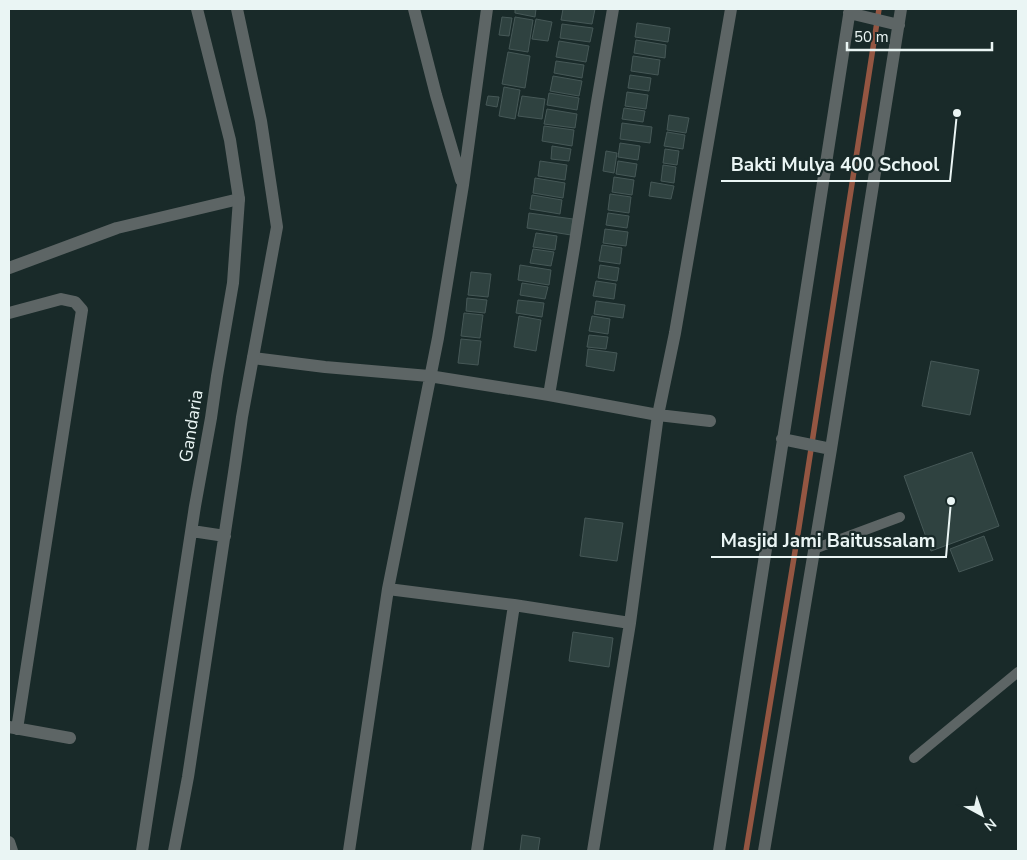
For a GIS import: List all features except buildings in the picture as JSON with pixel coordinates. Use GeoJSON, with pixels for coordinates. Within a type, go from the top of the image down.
{"type":"FeatureCollection","features":[{"type":"Feature","properties":{"kind":"street","name":"Gandaria"},"geometry":{"type":"LineString","coordinates":[[142,851],[233,283],[240,199],[230,140],[197,9]]}},
{"type":"Feature","properties":{"kind":"street"},"geometry":{"type":"LineString","coordinates":[[174,851],[188,776],[242,417],[276,227],[261,121],[237,9]]}},
{"type":"Feature","properties":{"kind":"street"},"geometry":{"type":"LineString","coordinates":[[414,9],[436,95],[463,185]]}},
{"type":"Feature","properties":{"kind":"street"},"geometry":{"type":"LineString","coordinates":[[349,851],[388,589],[438,338],[463,185],[487,9]]}},
{"type":"Feature","properties":{"kind":"street"},"geometry":{"type":"LineString","coordinates":[[548,395],[614,9]]}},
{"type":"Feature","properties":{"kind":"street"},"geometry":{"type":"LineString","coordinates":[[594,851],[630,623],[658,415],[675,333],[731,9]]}},
{"type":"Feature","properties":{"kind":"street"},"geometry":{"type":"LineString","coordinates":[[764,851],[814,549],[825,447],[901,9]]}},
{"type":"Feature","properties":{"kind":"street"},"geometry":{"type":"LineString","coordinates":[[719,851],[850,11],[862,17],[897,24]]}},
{"type":"Feature","properties":{"kind":"street"},"geometry":{"type":"LineString","coordinates":[[9,268],[117,228],[240,199]]}},
{"type":"Feature","properties":{"kind":"street"},"geometry":{"type":"LineString","coordinates":[[9,313],[61,299],[75,302],[82,310],[13,728],[70,738]]}},
{"type":"Feature","properties":{"kind":"street"},"geometry":{"type":"LineString","coordinates":[[253,358],[325,367],[429,376],[658,415],[710,421]]}},
{"type":"Feature","properties":{"kind":"street"},"geometry":{"type":"LineString","coordinates":[[782,439],[825,447]]}},
{"type":"Feature","properties":{"kind":"street"},"geometry":{"type":"LineString","coordinates":[[192,531],[224,536]]}},
{"type":"Feature","properties":{"kind":"street"},"geometry":{"type":"LineString","coordinates":[[388,589],[514,605],[630,623]]}},
{"type":"Feature","properties":{"kind":"street"},"geometry":{"type":"LineString","coordinates":[[477,851],[514,605]]}},
{"type":"Feature","properties":{"kind":"street"},"geometry":{"type":"LineString","coordinates":[[9,842],[12,851]]}},
{"type":"Feature","properties":{"kind":"lane"},"geometry":{"type":"LineString","coordinates":[[814,549],[900,517]]}},
{"type":"Feature","properties":{"kind":"lane"},"geometry":{"type":"LineString","coordinates":[[914,758],[1018,672]]}},
{"type":"Feature","properties":{"kind":"waterway"},"geometry":{"type":"LineString","coordinates":[[746,851],[799,527],[879,9]]}},
{"type":"Feature","properties":{"kind":"place","name":"Bakti Mulya 400 School"},"geometry":{"type":"Point","coordinates":[957,113]}},
{"type":"Feature","properties":{"kind":"place","name":"Masjid Jami Baitussalam"},"geometry":{"type":"Point","coordinates":[951,501]}}]}
